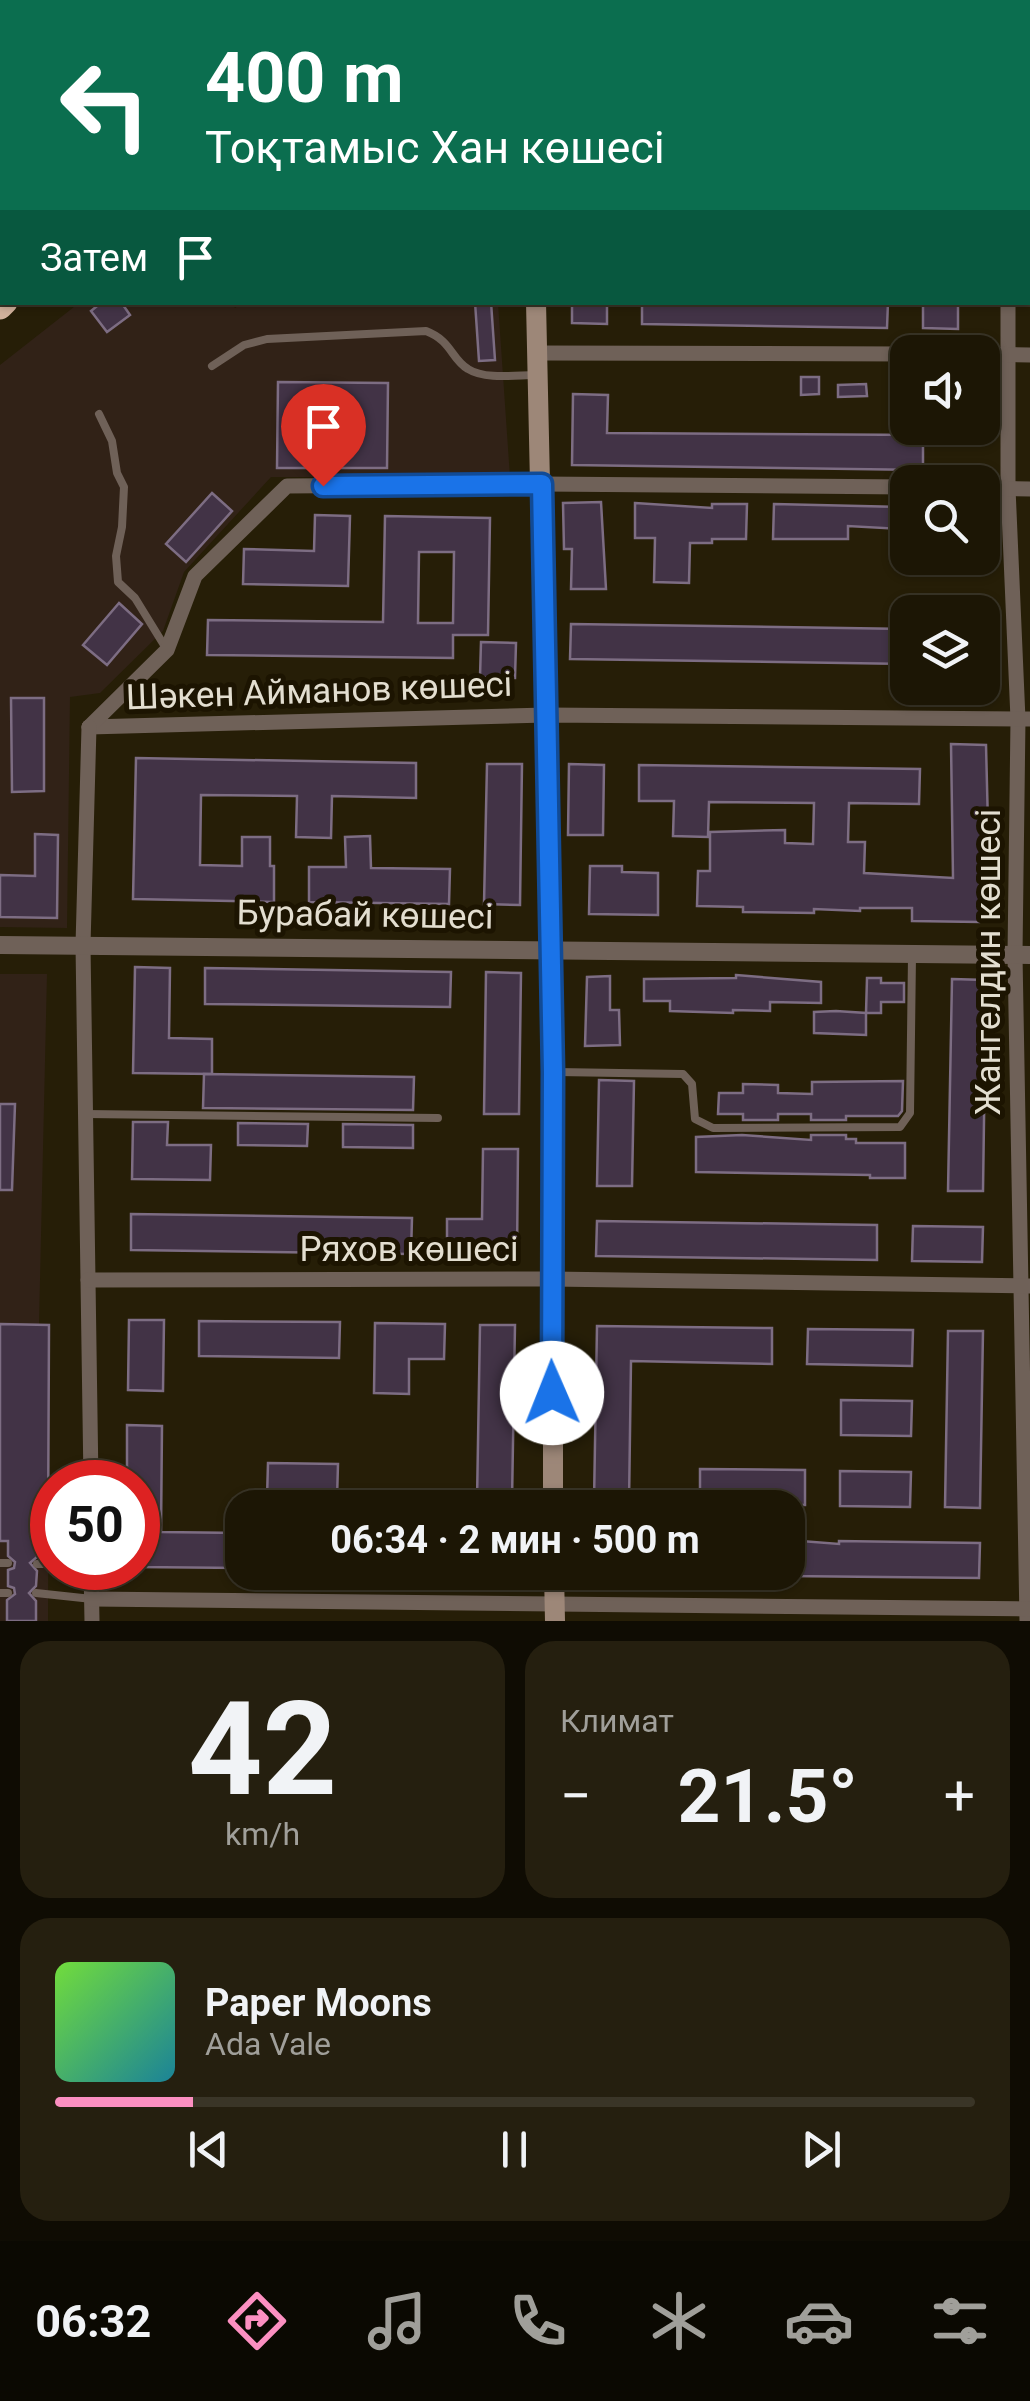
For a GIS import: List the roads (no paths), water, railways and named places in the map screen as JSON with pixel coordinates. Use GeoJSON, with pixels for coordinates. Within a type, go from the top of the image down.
{"type":"FeatureCollection","features":[{"type":"Feature","properties":{"kind":"main road"},"geometry":{"type":"LineString","coordinates":[[536,305],[553,1072],[553,1490]]}},
{"type":"Feature","properties":{"kind":"street","name":"Жангелдин көшесі"},"geometry":{"type":"LineString","coordinates":[[1008,305],[1008,488],[1024,719],[1028,1613]]}},
{"type":"Feature","properties":{"kind":"street"},"geometry":{"type":"LineString","coordinates":[[540,353],[890,354]]}},
{"type":"Feature","properties":{"kind":"street"},"geometry":{"type":"LineString","coordinates":[[1000,354],[1030,354]]}},
{"type":"Feature","properties":{"kind":"street"},"geometry":{"type":"LineString","coordinates":[[90,1460],[83,945],[89,727],[167,650],[195,576],[286,486],[890,488]]}},
{"type":"Feature","properties":{"kind":"street"},"geometry":{"type":"LineString","coordinates":[[1000,488],[1030,489]]}},
{"type":"Feature","properties":{"kind":"street","name":"Шәкен Айманов көшесі"},"geometry":{"type":"LineString","coordinates":[[89,727],[546,714],[1024,719]]}},
{"type":"Feature","properties":{"kind":"street","name":"Бурабай көшесі"},"geometry":{"type":"LineString","coordinates":[[0,945],[1023,955]]}},
{"type":"Feature","properties":{"kind":"street","name":"Ряхов көшесі"},"geometry":{"type":"LineString","coordinates":[[88,1280],[551,1279],[1026,1286]]}},
{"type":"Feature","properties":{"kind":"street"},"geometry":{"type":"LineString","coordinates":[[92,1590],[92,1621]]}},
{"type":"Feature","properties":{"kind":"street"},"geometry":{"type":"LineString","coordinates":[[92,1599],[555,1612],[1028,1613]]}},
{"type":"Feature","properties":{"kind":"lane"},"geometry":{"type":"LineString","coordinates":[[212,366],[244,346],[267,339],[426,331],[440,336],[466,369],[540,376]]}},
{"type":"Feature","properties":{"kind":"lane"},"geometry":{"type":"LineString","coordinates":[[99,414],[112,441],[117,473],[124,487],[116,556],[118,582],[135,598],[167,650]]}},
{"type":"Feature","properties":{"kind":"lane"},"geometry":{"type":"LineString","coordinates":[[553,1072],[683,1074],[692,1084],[696,1120],[713,1128],[900,1127],[910,1112],[912,954]]}},
{"type":"Feature","properties":{"kind":"lane"},"geometry":{"type":"LineString","coordinates":[[85,1114],[438,1118]]}},
{"type":"Feature","properties":{"kind":"lane"},"geometry":{"type":"LineString","coordinates":[[36,1593],[92,1599]]}}]}
